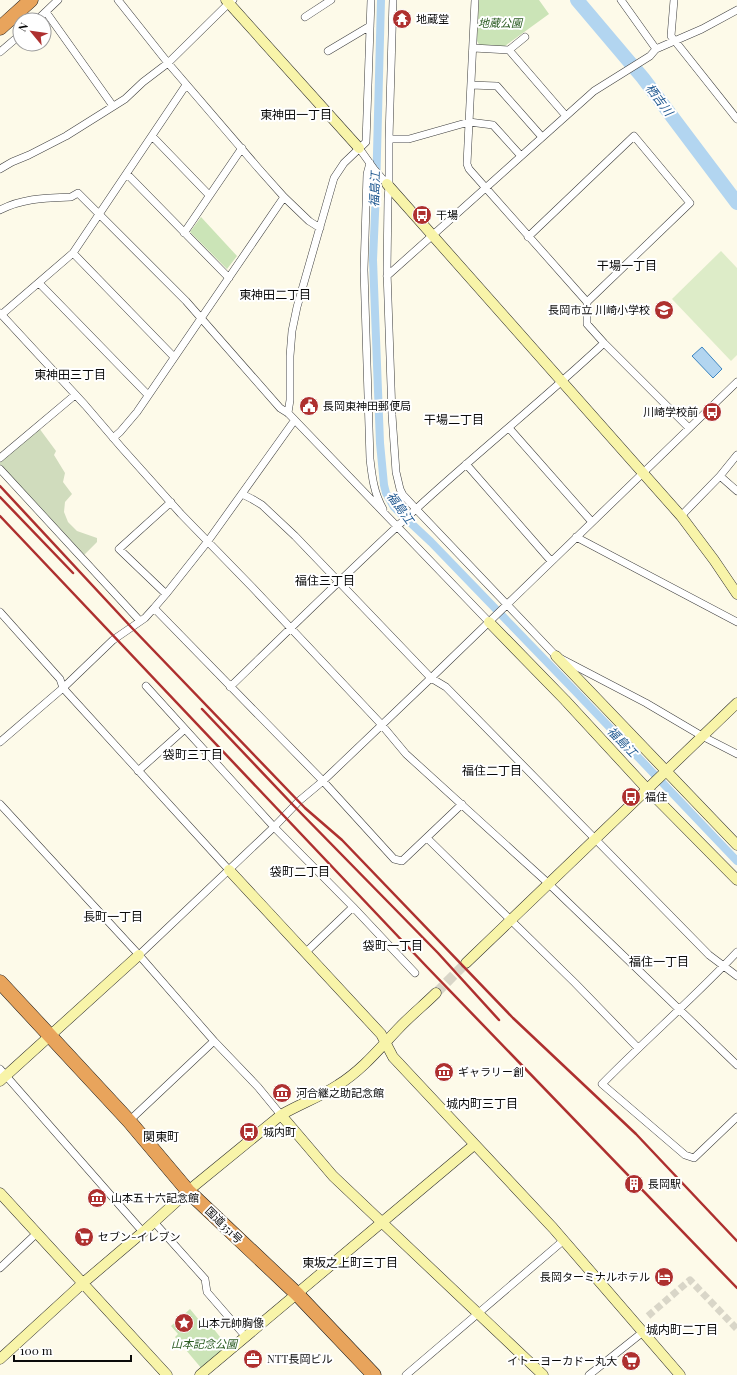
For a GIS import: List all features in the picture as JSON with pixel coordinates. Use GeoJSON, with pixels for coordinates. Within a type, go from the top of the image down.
{"type":"FeatureCollection","features":[{"type":"Feature","properties":{"kind":"highway"},"geometry":{"type":"LineString","coordinates":[[0,15],[16,0]]}},
{"type":"Feature","properties":{"kind":"highway"},"geometry":{"type":"LineString","coordinates":[[0,28],[31,0]]}},
{"type":"Feature","properties":{"kind":"highway","name":"国道351号"},"geometry":{"type":"LineString","coordinates":[[0,982],[129,1121],[188,1191],[296,1294],[374,1375]]}},
{"type":"Feature","properties":{"kind":"street"},"geometry":{"type":"LineString","coordinates":[[46,12],[58,0]]}},
{"type":"Feature","properties":{"kind":"street"},"geometry":{"type":"LineString","coordinates":[[118,0],[186,85],[284,197],[309,221],[320,228]]}},
{"type":"Feature","properties":{"kind":"street"},"geometry":{"type":"LineString","coordinates":[[305,17],[331,0]]}},
{"type":"Feature","properties":{"kind":"street"},"geometry":{"type":"LineString","coordinates":[[288,414],[290,400],[290,356],[297,307],[336,173],[344,163],[366,142],[371,0]]}},
{"type":"Feature","properties":{"kind":"street"},"geometry":{"type":"LineString","coordinates":[[393,0],[388,185],[388,276],[392,415],[397,481],[403,495],[414,511],[504,607],[556,656],[664,773],[737,845]]}},
{"type":"Feature","properties":{"kind":"street"},"geometry":{"type":"LineString","coordinates":[[475,0],[467,164],[469,169],[587,302],[587,324],[689,428]]}},
{"type":"Feature","properties":{"kind":"street"},"geometry":{"type":"LineString","coordinates":[[621,0],[656,49]]}},
{"type":"Feature","properties":{"kind":"street"},"geometry":{"type":"LineString","coordinates":[[674,0],[671,36],[737,119]]}},
{"type":"Feature","properties":{"kind":"street"},"geometry":{"type":"LineString","coordinates":[[0,169],[66,136],[113,106],[168,63],[230,1],[359,148],[372,166],[432,236],[681,516],[737,594]]}},
{"type":"Feature","properties":{"kind":"street"},"geometry":{"type":"LineString","coordinates":[[388,276],[594,91],[650,56],[656,49],[702,29],[737,10]]}},
{"type":"Feature","properties":{"kind":"street"},"geometry":{"type":"LineString","coordinates":[[52,20],[113,106]]}},
{"type":"Feature","properties":{"kind":"street"},"geometry":{"type":"LineString","coordinates":[[328,51],[370,26]]}},
{"type":"Feature","properties":{"kind":"street"},"geometry":{"type":"LineString","coordinates":[[473,48],[509,50],[525,37]]}},
{"type":"Feature","properties":{"kind":"street"},"geometry":{"type":"LineString","coordinates":[[0,52],[12,42]]}},
{"type":"Feature","properties":{"kind":"street"},"geometry":{"type":"LineString","coordinates":[[509,50],[566,116]]}},
{"type":"Feature","properties":{"kind":"street"},"geometry":{"type":"LineString","coordinates":[[186,85],[73,253],[1,314],[170,502],[381,724],[406,754],[549,884],[737,1064]]}},
{"type":"Feature","properties":{"kind":"street"},"geometry":{"type":"LineString","coordinates":[[471,85],[497,86],[542,137]]}},
{"type":"Feature","properties":{"kind":"street"},"geometry":{"type":"LineString","coordinates":[[389,139],[409,139],[469,122],[493,125],[521,156]]}},
{"type":"Feature","properties":{"kind":"street"},"geometry":{"type":"LineString","coordinates":[[152,136],[209,195]]}},
{"type":"Feature","properties":{"kind":"street"},"geometry":{"type":"LineString","coordinates":[[528,237],[634,136],[690,203],[587,302]]}},
{"type":"Feature","properties":{"kind":"street"},"geometry":{"type":"LineString","coordinates":[[184,233],[242,148]]}},
{"type":"Feature","properties":{"kind":"street"},"geometry":{"type":"LineString","coordinates":[[372,166],[366,174],[364,270],[370,459],[372,480],[376,495],[389,519]]}},
{"type":"Feature","properties":{"kind":"street"},"geometry":{"type":"LineString","coordinates":[[127,174],[229,278]]}},
{"type":"Feature","properties":{"kind":"street"},"geometry":{"type":"LineString","coordinates":[[0,210],[13,203],[22,201],[71,197],[78,193],[201,319],[280,408],[288,414],[389,519],[399,525],[737,880]]}},
{"type":"Feature","properties":{"kind":"street"},"geometry":{"type":"LineString","coordinates":[[113,438],[130,421],[284,197]]}},
{"type":"Feature","properties":{"kind":"street"},"geometry":{"type":"LineString","coordinates":[[73,253],[174,357]]}},
{"type":"Feature","properties":{"kind":"street"},"geometry":{"type":"LineString","coordinates":[[39,283],[148,395]]}},
{"type":"Feature","properties":{"kind":"street"},"geometry":{"type":"LineString","coordinates":[[230,686],[414,511],[466,464],[562,382],[604,343]]}},
{"type":"Feature","properties":{"kind":"street"},"geometry":{"type":"LineString","coordinates":[[143,1232],[2,1075],[49,1036],[139,955],[274,827],[299,801],[431,678],[737,382]]}},
{"type":"Feature","properties":{"kind":"street"},"geometry":{"type":"LineString","coordinates":[[0,458],[75,395]]}},
{"type":"Feature","properties":{"kind":"street"},"geometry":{"type":"LineString","coordinates":[[0,742],[63,688],[113,640],[140,621],[154,608],[208,541],[294,421]]}},
{"type":"Feature","properties":{"kind":"street"},"geometry":{"type":"LineString","coordinates":[[509,428],[592,522]]}},
{"type":"Feature","properties":{"kind":"street"},"geometry":{"type":"LineString","coordinates":[[681,516],[720,476],[737,455]]}},
{"type":"Feature","properties":{"kind":"street"},"geometry":{"type":"LineString","coordinates":[[466,464],[551,562]]}},
{"type":"Feature","properties":{"kind":"street"},"geometry":{"type":"LineString","coordinates":[[0,469],[140,621]]}},
{"type":"Feature","properties":{"kind":"street"},"geometry":{"type":"LineString","coordinates":[[720,476],[737,491]]}},
{"type":"Feature","properties":{"kind":"street"},"geometry":{"type":"LineString","coordinates":[[242,494],[262,505],[295,536],[431,678],[446,687],[710,955],[737,976]]}},
{"type":"Feature","properties":{"kind":"street"},"geometry":{"type":"LineString","coordinates":[[166,594],[119,549],[170,502]]}},
{"type":"Feature","properties":{"kind":"street"},"geometry":{"type":"LineString","coordinates":[[576,537],[737,622]]}},
{"type":"Feature","properties":{"kind":"street"},"geometry":{"type":"LineString","coordinates":[[154,608],[322,781],[394,859],[402,861],[462,804]]}},
{"type":"Feature","properties":{"kind":"street"},"geometry":{"type":"LineString","coordinates":[[0,612],[60,679],[63,688],[381,1034],[393,1057],[424,1088],[564,1240],[680,1375]]}},
{"type":"Feature","properties":{"kind":"street"},"geometry":{"type":"LineString","coordinates":[[556,656],[646,703],[702,736],[737,754]]}},
{"type":"Feature","properties":{"kind":"street"},"geometry":{"type":"LineString","coordinates":[[146,686],[274,827],[353,907],[415,973]]}},
{"type":"Feature","properties":{"kind":"street"},"geometry":{"type":"LineString","coordinates":[[466,963],[737,703]]}},
{"type":"Feature","properties":{"kind":"street"},"geometry":{"type":"LineString","coordinates":[[138,771],[185,729]]}},
{"type":"Feature","properties":{"kind":"street"},"geometry":{"type":"LineString","coordinates":[[0,804],[139,955],[214,1042],[258,1087],[333,1176],[543,1375]]}},
{"type":"Feature","properties":{"kind":"street"},"geometry":{"type":"LineString","coordinates":[[427,838],[638,1048]]}},
{"type":"Feature","properties":{"kind":"street"},"geometry":{"type":"LineString","coordinates":[[305,953],[353,907]]}},
{"type":"Feature","properties":{"kind":"street"},"geometry":{"type":"LineString","coordinates":[[737,952],[680,1010],[638,1048],[602,1084],[685,1155],[694,1158],[737,1117]]}},
{"type":"Feature","properties":{"kind":"street"},"geometry":{"type":"LineString","coordinates":[[0,1359],[83,1283],[188,1191],[281,1115],[338,1085],[369,1061],[399,1028],[436,993]]}},
{"type":"Feature","properties":{"kind":"street"},"geometry":{"type":"LineString","coordinates":[[129,1121],[214,1042]]}},
{"type":"Feature","properties":{"kind":"street"},"geometry":{"type":"LineString","coordinates":[[200,1375],[474,1144]]}},
{"type":"Feature","properties":{"kind":"street"},"geometry":{"type":"LineString","coordinates":[[0,1193],[167,1375]]}},
{"type":"Feature","properties":{"kind":"street"},"geometry":{"type":"LineString","coordinates":[[154,1222],[205,1279],[207,1292],[246,1337]]}},
{"type":"Feature","properties":{"kind":"street"},"geometry":{"type":"LineString","coordinates":[[0,1268],[37,1233]]}},
{"type":"Feature","properties":{"kind":"street"},"geometry":{"type":"LineString","coordinates":[[406,1375],[564,1240]]}},
{"type":"Feature","properties":{"kind":"street"},"geometry":{"type":"LineString","coordinates":[[589,1375],[643,1332]]}},
{"type":"Feature","properties":{"kind":"green space","name":"地蔵公園"},"geometry":{"type":"Polygon","coordinates":[[[479,0],[539,0],[549,14],[505,46],[480,46],[477,41],[479,0]]]}},
{"type":"Feature","properties":{"kind":"green space"},"geometry":{"type":"Polygon","coordinates":[[[201,217],[237,256],[227,269],[190,232],[201,217]]]}},
{"type":"Feature","properties":{"kind":"green space"},"geometry":{"type":"Polygon","coordinates":[[[721,251],[737,268],[737,355],[731,361],[672,299],[721,251]]]}},
{"type":"Feature","properties":{"kind":"green space"},"geometry":{"type":"Polygon","coordinates":[[[39,428],[56,451],[54,455],[65,473],[63,482],[72,494],[65,502],[64,512],[68,522],[77,531],[97,538],[97,542],[82,557],[0,467],[0,462],[39,428]]]}},
{"type":"Feature","properties":{"kind":"green space","name":"山本記念公園"},"geometry":{"type":"Polygon","coordinates":[[[190,1309],[204,1326],[209,1323],[228,1347],[202,1369],[175,1337],[178,1334],[171,1326],[190,1309]]]}},
{"type":"Feature","properties":{"kind":"water"},"geometry":{"type":"Polygon","coordinates":[[[702,347],[722,369],[713,378],[692,356],[702,347]]]}},
{"type":"Feature","properties":{"kind":"waterway","name":"福島江"},"geometry":{"type":"LineString","coordinates":[[381,0],[373,260],[380,443],[386,493],[394,507],[431,542],[737,861]]}},
{"type":"Feature","properties":{"kind":"waterway","name":"栖吉川"},"geometry":{"type":"LineString","coordinates":[[577,0],[643,78],[737,203]]}},
{"type":"Feature","properties":{"kind":"tunnel"},"geometry":{"type":"LineString","coordinates":[[436,993],[466,963]]}},
{"type":"Feature","properties":{"kind":"tunnel"},"geometry":{"type":"LineString","coordinates":[[648,1316],[690,1280],[737,1329]]}},
{"type":"Feature","properties":{"kind":"railway"},"geometry":{"type":"LineString","coordinates":[[0,486],[132,628],[305,808],[342,840],[513,1018],[636,1134],[737,1241]]}},
{"type":"Feature","properties":{"kind":"railway"},"geometry":{"type":"LineString","coordinates":[[0,497],[73,573]]}},
{"type":"Feature","properties":{"kind":"railway"},"geometry":{"type":"LineString","coordinates":[[0,516],[427,967],[737,1288]]}},
{"type":"Feature","properties":{"kind":"railway"},"geometry":{"type":"LineString","coordinates":[[202,709],[294,806],[438,953],[499,1020]]}},
{"type":"Feature","properties":{"kind":"place","name":"地蔵堂"},"geometry":{"type":"Point","coordinates":[402,19]}},
{"type":"Feature","properties":{"kind":"place","name":"干場"},"geometry":{"type":"Point","coordinates":[422,215]}},
{"type":"Feature","properties":{"kind":"place","name":"長岡市立 川崎小学校"},"geometry":{"type":"Point","coordinates":[664,310]}},
{"type":"Feature","properties":{"kind":"place","name":"長岡東神田郵便局"},"geometry":{"type":"Point","coordinates":[309,406]}},
{"type":"Feature","properties":{"kind":"place","name":"川崎学校前"},"geometry":{"type":"Point","coordinates":[712,412]}},
{"type":"Feature","properties":{"kind":"place","name":"福住"},"geometry":{"type":"Point","coordinates":[631,797]}},
{"type":"Feature","properties":{"kind":"place","name":"ギャラリー創"},"geometry":{"type":"Point","coordinates":[444,1072]}},
{"type":"Feature","properties":{"kind":"place","name":"河合継之助記念館"},"geometry":{"type":"Point","coordinates":[282,1093]}},
{"type":"Feature","properties":{"kind":"place","name":"城内町"},"geometry":{"type":"Point","coordinates":[249,1132]}},
{"type":"Feature","properties":{"kind":"place","name":"長岡駅"},"geometry":{"type":"Point","coordinates":[634,1184]}},
{"type":"Feature","properties":{"kind":"place","name":"山本五十六記念館"},"geometry":{"type":"Point","coordinates":[97,1198]}},
{"type":"Feature","properties":{"kind":"place","name":"セブン-イレブン"},"geometry":{"type":"Point","coordinates":[84,1237]}},
{"type":"Feature","properties":{"kind":"place","name":"長岡ターミナルホテル"},"geometry":{"type":"Point","coordinates":[664,1277]}},
{"type":"Feature","properties":{"kind":"place","name":"山本元帥胸像"},"geometry":{"type":"Point","coordinates":[184,1323]}},
{"type":"Feature","properties":{"kind":"place","name":"NTT長岡ビル"},"geometry":{"type":"Point","coordinates":[253,1359]}},
{"type":"Feature","properties":{"kind":"place","name":"イトーヨーカドー丸大"},"geometry":{"type":"Point","coordinates":[631,1361]}},
{"type":"Feature","properties":{"kind":"district","name":"東神田一丁目"},"geometry":{"type":"Point","coordinates":[296,115]}},
{"type":"Feature","properties":{"kind":"district","name":"干場一丁目"},"geometry":{"type":"Point","coordinates":[627,266]}},
{"type":"Feature","properties":{"kind":"district","name":"東神田二丁目"},"geometry":{"type":"Point","coordinates":[275,295]}},
{"type":"Feature","properties":{"kind":"district","name":"東神田三丁目"},"geometry":{"type":"Point","coordinates":[70,375]}},
{"type":"Feature","properties":{"kind":"district","name":"干場二丁目"},"geometry":{"type":"Point","coordinates":[454,420]}},
{"type":"Feature","properties":{"kind":"district","name":"福住三丁目"},"geometry":{"type":"Point","coordinates":[325,581]}},
{"type":"Feature","properties":{"kind":"district","name":"袋町三丁目"},"geometry":{"type":"Point","coordinates":[193,755]}},
{"type":"Feature","properties":{"kind":"district","name":"福住二丁目"},"geometry":{"type":"Point","coordinates":[492,771]}},
{"type":"Feature","properties":{"kind":"district","name":"袋町二丁目"},"geometry":{"type":"Point","coordinates":[300,872]}},
{"type":"Feature","properties":{"kind":"district","name":"長町一丁目"},"geometry":{"type":"Point","coordinates":[113,917]}},
{"type":"Feature","properties":{"kind":"district","name":"袋町一丁目"},"geometry":{"type":"Point","coordinates":[393,946]}},
{"type":"Feature","properties":{"kind":"district","name":"福住一丁目"},"geometry":{"type":"Point","coordinates":[659,962]}},
{"type":"Feature","properties":{"kind":"district","name":"城内町三丁目"},"geometry":{"type":"Point","coordinates":[482,1104]}},
{"type":"Feature","properties":{"kind":"district","name":"関東町"},"geometry":{"type":"Point","coordinates":[161,1137]}},
{"type":"Feature","properties":{"kind":"district","name":"東坂之上町三丁目"},"geometry":{"type":"Point","coordinates":[350,1263]}},
{"type":"Feature","properties":{"kind":"district","name":"城内町二丁目"},"geometry":{"type":"Point","coordinates":[682,1330]}}]}
